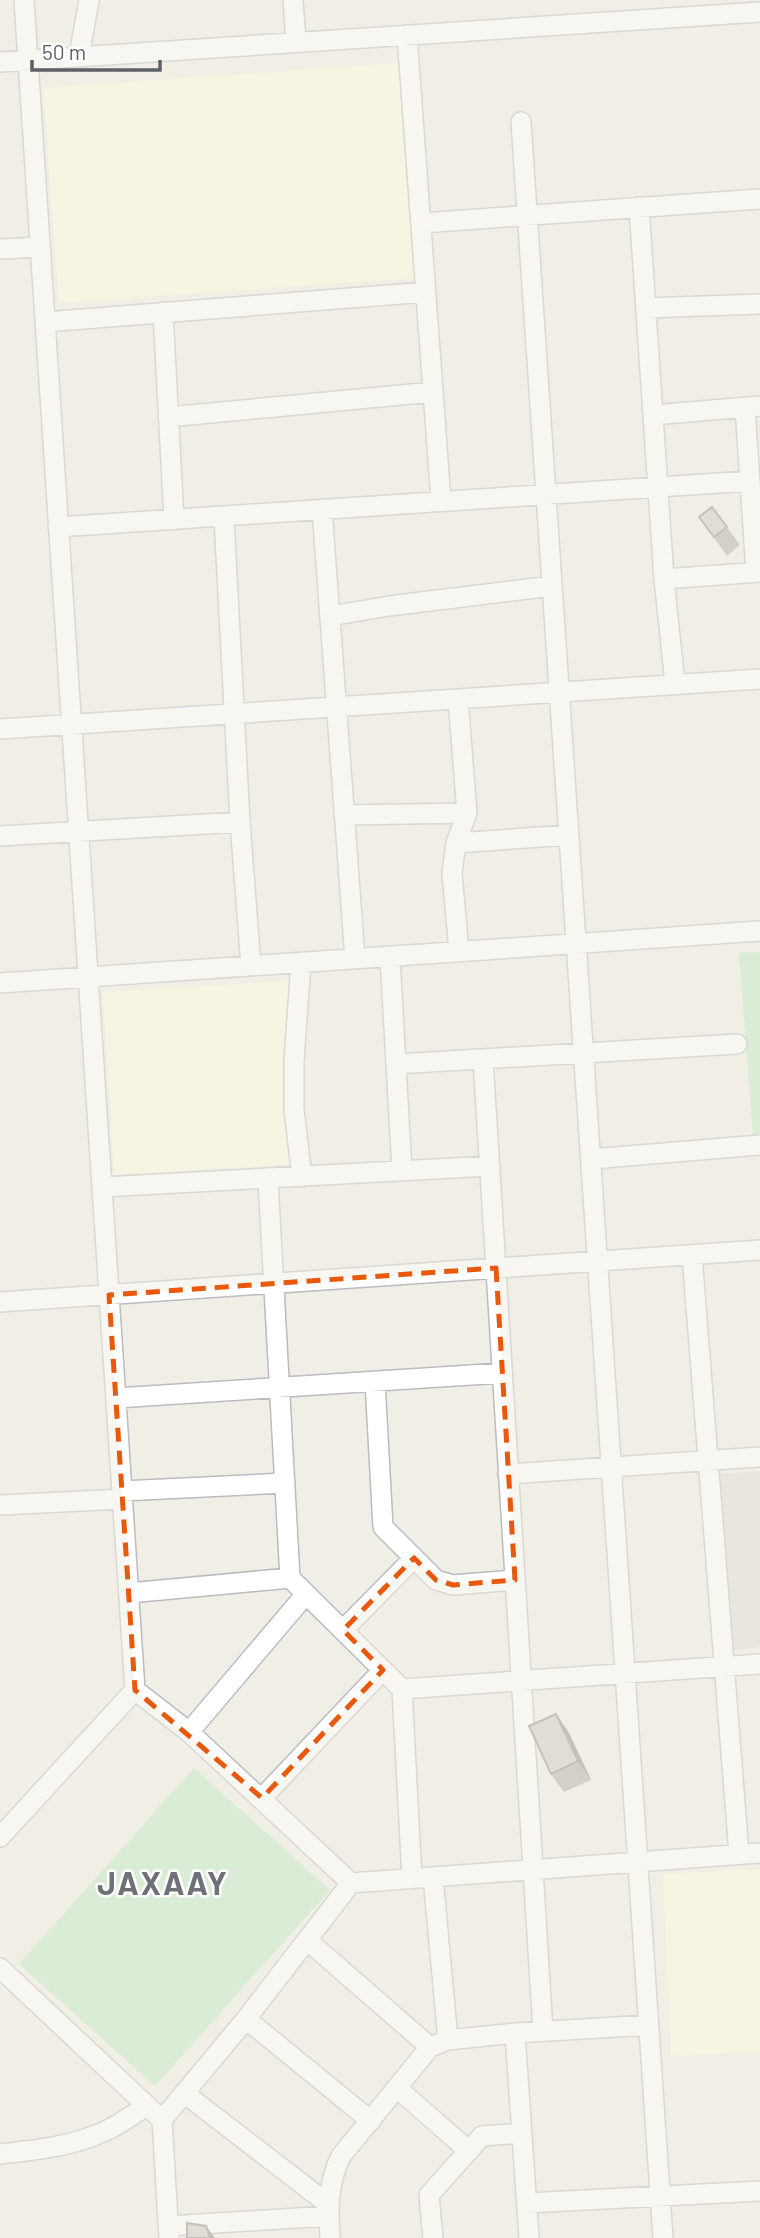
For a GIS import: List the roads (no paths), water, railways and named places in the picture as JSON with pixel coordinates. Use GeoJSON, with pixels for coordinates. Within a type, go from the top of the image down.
{"type":"FeatureCollection","features":[{"type":"Feature","properties":{"kind":"street"},"geometry":{"type":"LineString","coordinates":[[0,1837],[135,1690],[24,0]]}},
{"type":"Feature","properties":{"kind":"street"},"geometry":{"type":"LineString","coordinates":[[79,56],[89,0]]}},
{"type":"Feature","properties":{"kind":"street"},"geometry":{"type":"LineString","coordinates":[[293,0],[296,42]]}},
{"type":"Feature","properties":{"kind":"street"},"geometry":{"type":"LineString","coordinates":[[618,0],[620,20]]}},
{"type":"Feature","properties":{"kind":"street"},"geometry":{"type":"LineString","coordinates":[[0,62],[760,12]]}},
{"type":"Feature","properties":{"kind":"street"},"geometry":{"type":"LineString","coordinates":[[407,35],[442,501]]}},
{"type":"Feature","properties":{"kind":"street"},"geometry":{"type":"LineString","coordinates":[[521,122],[663,2238]]}},
{"type":"Feature","properties":{"kind":"street"},"geometry":{"type":"LineString","coordinates":[[421,223],[760,199]]}},
{"type":"Feature","properties":{"kind":"street"},"geometry":{"type":"LineString","coordinates":[[639,207],[664,579],[675,684]]}},
{"type":"Feature","properties":{"kind":"street"},"geometry":{"type":"LineString","coordinates":[[0,249],[40,247]]}},
{"type":"Feature","properties":{"kind":"street"},"geometry":{"type":"LineString","coordinates":[[45,322],[426,292]]}},
{"type":"Feature","properties":{"kind":"street"},"geometry":{"type":"LineString","coordinates":[[646,308],[760,304]]}},
{"type":"Feature","properties":{"kind":"street"},"geometry":{"type":"LineString","coordinates":[[163,312],[174,520]]}},
{"type":"Feature","properties":{"kind":"street"},"geometry":{"type":"LineString","coordinates":[[168,417],[433,392]]}},
{"type":"Feature","properties":{"kind":"street"},"geometry":{"type":"LineString","coordinates":[[653,415],[752,406],[750,481],[758,572],[664,579]]}},
{"type":"Feature","properties":{"kind":"street"},"geometry":{"type":"LineString","coordinates":[[58,527],[750,481]]}},
{"type":"Feature","properties":{"kind":"street"},"geometry":{"type":"LineString","coordinates":[[322,509],[355,959]]}},
{"type":"Feature","properties":{"kind":"street"},"geometry":{"type":"LineString","coordinates":[[224,518],[240,822],[251,966]]}},
{"type":"Feature","properties":{"kind":"street"},"geometry":{"type":"LineString","coordinates":[[330,616],[388,606],[552,586]]}},
{"type":"Feature","properties":{"kind":"street"},"geometry":{"type":"LineString","coordinates":[[0,729],[760,679]]}},
{"type":"Feature","properties":{"kind":"street"},"geometry":{"type":"LineString","coordinates":[[458,699],[467,813],[456,843],[452,873],[459,952]]}},
{"type":"Feature","properties":{"kind":"street"},"geometry":{"type":"LineString","coordinates":[[344,815],[467,813]]}},
{"type":"Feature","properties":{"kind":"street"},"geometry":{"type":"LineString","coordinates":[[0,835],[240,822]]}},
{"type":"Feature","properties":{"kind":"street"},"geometry":{"type":"LineString","coordinates":[[456,843],[569,835]]}},
{"type":"Feature","properties":{"kind":"street"},"geometry":{"type":"LineString","coordinates":[[0,983],[760,931]]}},
{"type":"Feature","properties":{"kind":"street"},"geometry":{"type":"LineString","coordinates":[[390,957],[402,1171]]}},
{"type":"Feature","properties":{"kind":"street"},"geometry":{"type":"LineString","coordinates":[[302,962],[294,1060],[294,1110],[302,1177]]}},
{"type":"Feature","properties":{"kind":"street"},"geometry":{"type":"LineString","coordinates":[[396,1064],[737,1044]]}},
{"type":"Feature","properties":{"kind":"street"},"geometry":{"type":"LineString","coordinates":[[483,1059],[543,2031]]}},
{"type":"Feature","properties":{"kind":"street"},"geometry":{"type":"LineString","coordinates":[[591,1159],[760,1145]]}},
{"type":"Feature","properties":{"kind":"street"},"geometry":{"type":"LineString","coordinates":[[102,1186],[268,1180],[490,1166]]}},
{"type":"Feature","properties":{"kind":"street"},"geometry":{"type":"LineString","coordinates":[[268,1180],[290,1578],[402,1689],[412,1879]]}},
{"type":"Feature","properties":{"kind":"street"},"geometry":{"type":"LineString","coordinates":[[0,1302],[760,1250]]}},
{"type":"Feature","properties":{"kind":"street"},"geometry":{"type":"LineString","coordinates":[[692,1255],[739,1854]]}},
{"type":"Feature","properties":{"kind":"street"},"geometry":{"type":"LineString","coordinates":[[116,1398],[502,1373]]}},
{"type":"Feature","properties":{"kind":"street"},"geometry":{"type":"LineString","coordinates":[[375,1382],[383,1527],[436,1580],[453,1585],[515,1580]]}},
{"type":"Feature","properties":{"kind":"street"},"geometry":{"type":"LineString","coordinates":[[509,1474],[760,1457]]}},
{"type":"Feature","properties":{"kind":"street"},"geometry":{"type":"LineString","coordinates":[[0,1505],[285,1483]]}},
{"type":"Feature","properties":{"kind":"street"},"geometry":{"type":"LineString","coordinates":[[343,1630],[414,1558]]}},
{"type":"Feature","properties":{"kind":"street"},"geometry":{"type":"LineString","coordinates":[[129,1592],[290,1578]]}},
{"type":"Feature","properties":{"kind":"street"},"geometry":{"type":"LineString","coordinates":[[189,1732],[306,1594]]}},
{"type":"Feature","properties":{"kind":"street"},"geometry":{"type":"LineString","coordinates":[[402,1689],[760,1664]]}},
{"type":"Feature","properties":{"kind":"street"},"geometry":{"type":"LineString","coordinates":[[262,1798],[383,1670]]}},
{"type":"Feature","properties":{"kind":"street"},"geometry":{"type":"LineString","coordinates":[[135,1690],[189,1732],[351,1883],[760,1853]]}},
{"type":"Feature","properties":{"kind":"street"},"geometry":{"type":"LineString","coordinates":[[433,1877],[439,2044]]}},
{"type":"Feature","properties":{"kind":"street"},"geometry":{"type":"LineString","coordinates":[[328,2210],[169,2232],[162,2120],[246,2019],[351,1883]]}},
{"type":"Feature","properties":{"kind":"street"},"geometry":{"type":"LineString","coordinates":[[308,1941],[439,2044]]}},
{"type":"Feature","properties":{"kind":"street"},"geometry":{"type":"LineString","coordinates":[[0,1968],[162,2120]]}},
{"type":"Feature","properties":{"kind":"street"},"geometry":{"type":"LineString","coordinates":[[246,2019],[371,2121]]}},
{"type":"Feature","properties":{"kind":"street"},"geometry":{"type":"LineString","coordinates":[[330,2238],[328,2210],[333,2171],[337,2163],[397,2088],[439,2044],[515,2033],[649,2025]]}},
{"type":"Feature","properties":{"kind":"street"},"geometry":{"type":"LineString","coordinates":[[515,2033],[529,2238]]}},
{"type":"Feature","properties":{"kind":"street"},"geometry":{"type":"LineString","coordinates":[[397,2088],[469,2151]]}},
{"type":"Feature","properties":{"kind":"street"},"geometry":{"type":"LineString","coordinates":[[184,2093],[328,2210]]}},
{"type":"Feature","properties":{"kind":"street"},"geometry":{"type":"LineString","coordinates":[[0,2154],[50,2148],[78,2141],[106,2131],[146,2106]]}},
{"type":"Feature","properties":{"kind":"street"},"geometry":{"type":"LineString","coordinates":[[433,2238],[429,2195],[482,2136],[522,2133]]}},
{"type":"Feature","properties":{"kind":"street"},"geometry":{"type":"LineString","coordinates":[[527,2203],[760,2191]]}},
{"type":"Feature","properties":{"kind":"district","name":"JAXAAY"},"geometry":{"type":"Point","coordinates":[163,1882]}}]}
